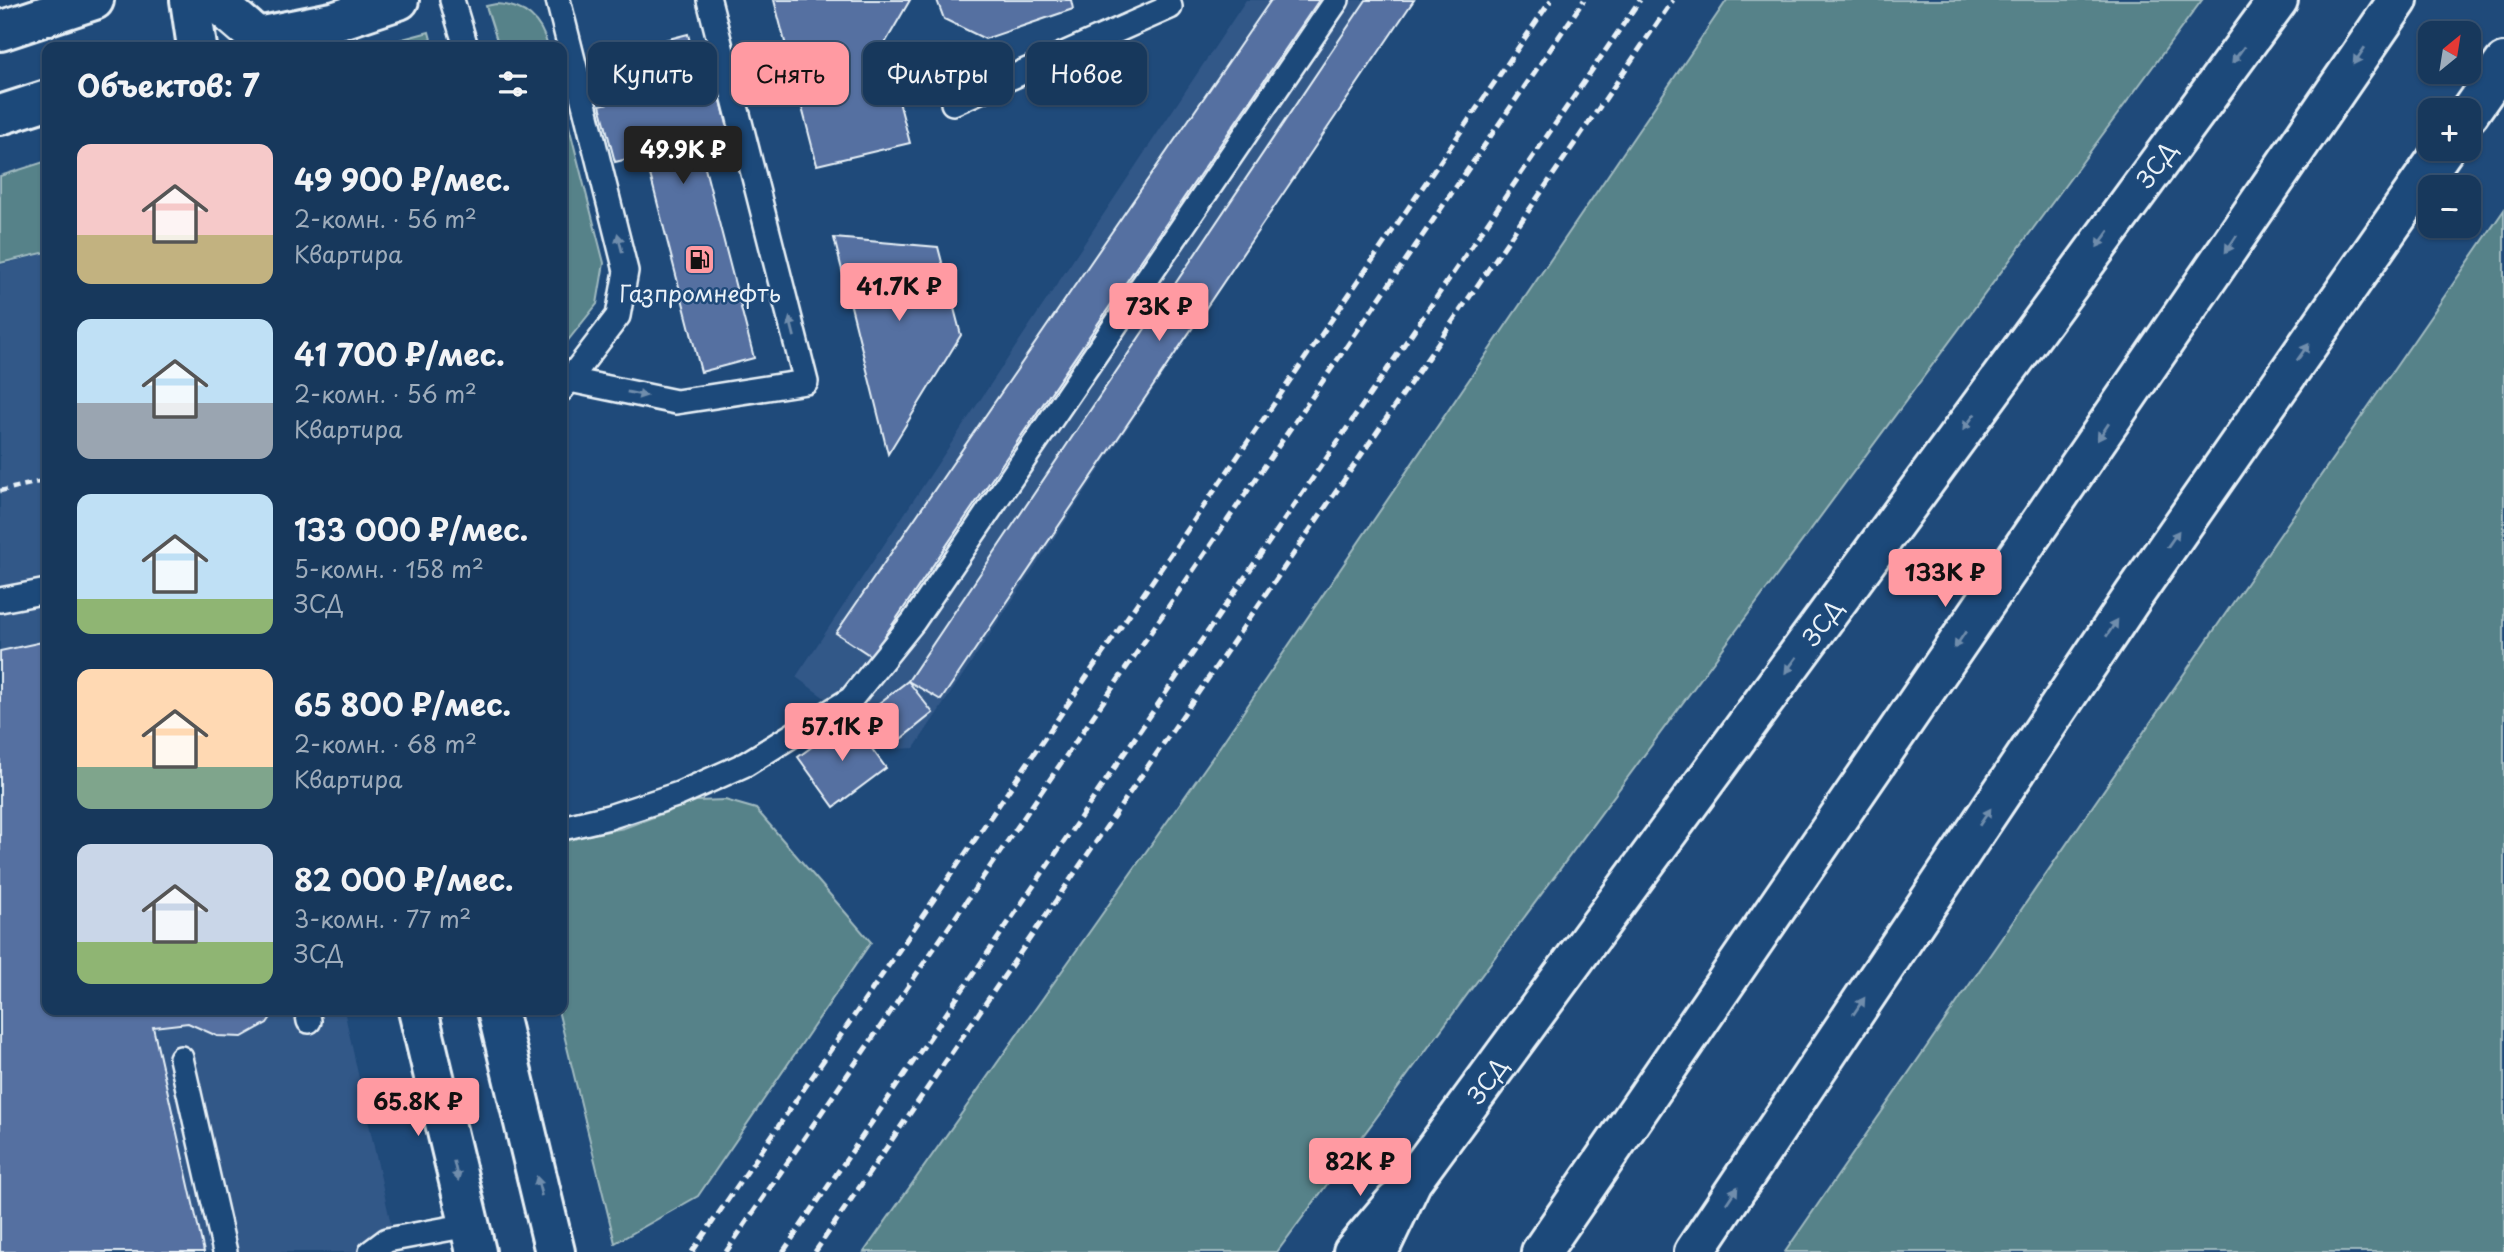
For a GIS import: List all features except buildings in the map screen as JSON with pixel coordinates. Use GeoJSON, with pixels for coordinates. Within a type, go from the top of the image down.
{"type":"FeatureCollection","features":[{"type":"Feature","properties":{"kind":"main road"},"geometry":{"type":"LineString","coordinates":[[0,32],[94,0]]}},
{"type":"Feature","properties":{"kind":"main road"},"geometry":{"type":"LineString","coordinates":[[190,0],[196,42]]}},
{"type":"Feature","properties":{"kind":"main road"},"geometry":{"type":"LineString","coordinates":[[214,0],[246,42]]}},
{"type":"Feature","properties":{"kind":"main road"},"geometry":{"type":"LineString","coordinates":[[248,0],[248,42]]}},
{"type":"Feature","properties":{"kind":"main road"},"geometry":{"type":"LineString","coordinates":[[256,42],[336,21],[400,0]]}},
{"type":"Feature","properties":{"kind":"main road","name":"ЗСД"},"geometry":{"type":"LineString","coordinates":[[1378,1252],[1412,1181],[2278,0]]}},
{"type":"Feature","properties":{"kind":"main road"},"geometry":{"type":"LineString","coordinates":[[1541,1252],[2398,0]]}},
{"type":"Feature","properties":{"kind":"main road"},"geometry":{"type":"LineString","coordinates":[[2480,98],[2504,63]]}},
{"type":"Feature","properties":{"kind":"main road"},"geometry":{"type":"LineString","coordinates":[[0,115],[42,102]]}},
{"type":"Feature","properties":{"kind":"main road"},"geometry":{"type":"LineString","coordinates":[[1694,1252],[2134,595],[2436,161]]}},
{"type":"Feature","properties":{"kind":"main road"},"geometry":{"type":"LineString","coordinates":[[419,1015],[473,1239]]}},
{"type":"Feature","properties":{"kind":"main road"},"geometry":{"type":"LineString","coordinates":[[498,1015],[555,1252]]}},
{"type":"Feature","properties":{"kind":"main road"},"geometry":{"type":"LineString","coordinates":[[1353,1252],[1412,1181]]}},
{"type":"Feature","properties":{"kind":"lane"},"geometry":{"type":"LineString","coordinates":[[453,0],[465,42]]}},
{"type":"Feature","properties":{"kind":"lane"},"geometry":{"type":"LineString","coordinates":[[558,0],[626,271],[618,316],[567,383]]}},
{"type":"Feature","properties":{"kind":"lane"},"geometry":{"type":"LineString","coordinates":[[567,384],[676,402],[806,382],[709,0]]}},
{"type":"Feature","properties":{"kind":"lane"},"geometry":{"type":"LineString","coordinates":[[1013,76],[1170,7],[1168,0]]}},
{"type":"Feature","properties":{"kind":"lane"},"geometry":{"type":"LineString","coordinates":[[567,827],[609,817],[679,794],[746,764],[851,699],[913,622],[1337,0]]}},
{"type":"Feature","properties":{"kind":"lane"},"geometry":{"type":"LineString","coordinates":[[0,600],[42,593]]}},
{"type":"Feature","properties":{"kind":"lane"},"geometry":{"type":"LineString","coordinates":[[181,1058],[225,1252]]}},
{"type":"Feature","properties":{"kind":"lane"},"geometry":{"type":"LineString","coordinates":[[371,1252],[387,1240],[473,1239]]}},
{"type":"Feature","properties":{"kind":"path"},"geometry":{"type":"LineString","coordinates":[[0,491],[42,481]]}},
{"type":"Feature","properties":{"kind":"shaded area"},"geometry":{"type":"Polygon","coordinates":[[[1246,0],[1413,0],[914,748],[895,749],[796,677],[1246,0]]]}},
{"type":"Feature","properties":{"kind":"shaded area"},"geometry":{"type":"Polygon","coordinates":[[[42,254],[42,1015],[345,1015],[397,1252],[0,1252],[0,265],[42,254]]]}},
{"type":"Feature","properties":{"kind":"green space"},"geometry":{"type":"Polygon","coordinates":[[[1727,0],[2202,0],[1277,1252],[864,1252],[1212,758],[1727,0]]]}},
{"type":"Feature","properties":{"kind":"green space"},"geometry":{"type":"Polygon","coordinates":[[[506,5],[523,11],[536,22],[546,42],[497,42],[486,6],[506,5]]]}},
{"type":"Feature","properties":{"kind":"green space"},"geometry":{"type":"Polygon","coordinates":[[[429,32],[432,42],[392,42],[429,32]]]}},
{"type":"Feature","properties":{"kind":"green space"},"geometry":{"type":"Polygon","coordinates":[[[567,119],[604,263],[597,304],[567,342],[567,119]]]}},
{"type":"Feature","properties":{"kind":"green space"},"geometry":{"type":"Polygon","coordinates":[[[42,163],[42,253],[0,263],[0,176],[42,163]]]}},
{"type":"Feature","properties":{"kind":"green space"},"geometry":{"type":"Polygon","coordinates":[[[2504,210],[2504,1252],[1785,1252],[2504,210]]]}},
{"type":"Feature","properties":{"kind":"green space"},"geometry":{"type":"Polygon","coordinates":[[[725,800],[756,809],[871,942],[698,1196],[615,1243],[559,1015],[567,1015],[567,839],[624,828],[696,801],[725,800]]]}},
{"type":"Feature","properties":{"kind":"railway"},"geometry":{"type":"LineString","coordinates":[[692,1252],[1551,0]]}},
{"type":"Feature","properties":{"kind":"railway"},"geometry":{"type":"LineString","coordinates":[[726,1252],[1584,0]]}},
{"type":"Feature","properties":{"kind":"railway"},"geometry":{"type":"LineString","coordinates":[[783,1252],[1640,0]]}},
{"type":"Feature","properties":{"kind":"railway"},"geometry":{"type":"LineString","coordinates":[[815,1252],[1673,0]]}},
{"type":"Feature","properties":{"kind":"place","name":"Газпромнефть"},"geometry":{"type":"Point","coordinates":[700,260]}}]}
